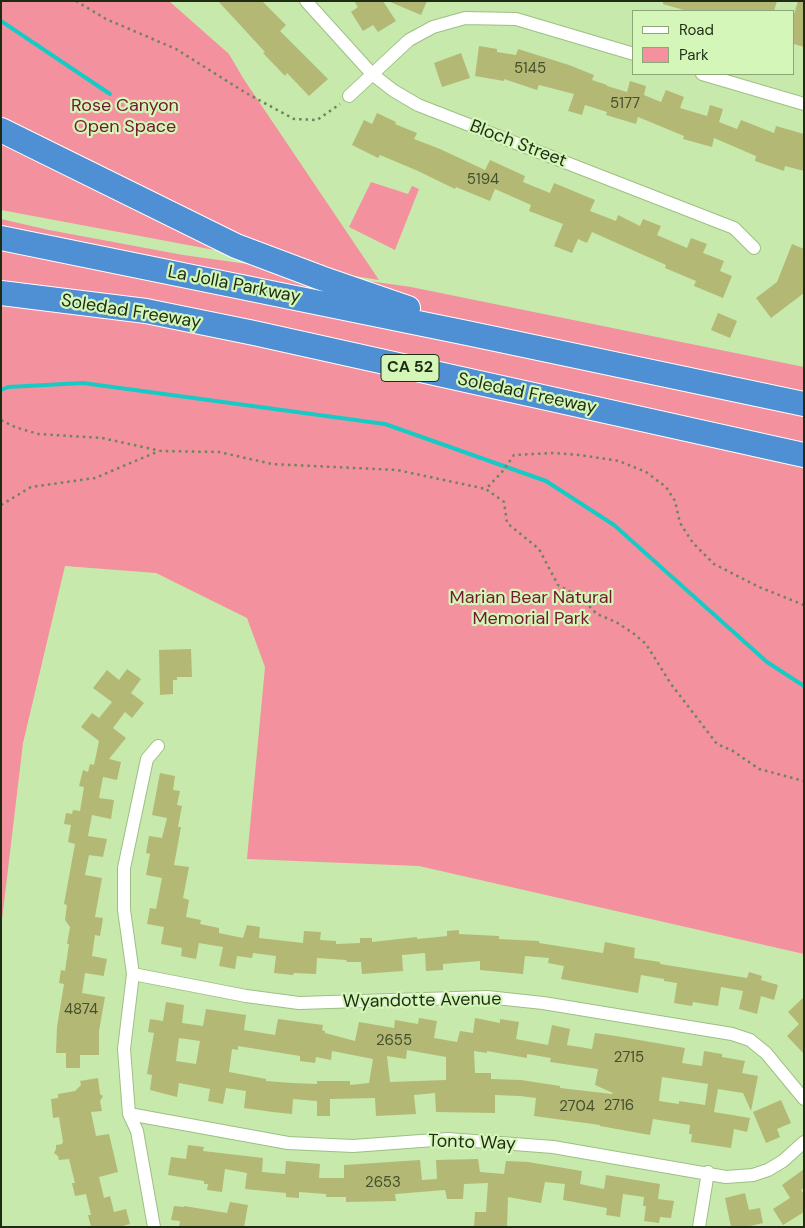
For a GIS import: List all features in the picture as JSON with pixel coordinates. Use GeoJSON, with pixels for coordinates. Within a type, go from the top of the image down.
{"type":"FeatureCollection","features":[{"type":"Feature","properties":{"kind":"highway"},"geometry":{"type":"LineString","coordinates":[[1,113],[109,183]]}},
{"type":"Feature","properties":{"kind":"highway"},"geometry":{"type":"LineString","coordinates":[[1,130],[236,246],[407,308],[467,333],[804,404]]}},
{"type":"Feature","properties":{"kind":"highway","name":"La Jolla Parkway"},"geometry":{"type":"LineString","coordinates":[[1,238],[467,333]]}},
{"type":"Feature","properties":{"kind":"highway","name":"Soledad Freeway"},"geometry":{"type":"LineString","coordinates":[[6,294],[155,313],[254,333],[804,455]]}},
{"type":"Feature","properties":{"kind":"street","name":"Bloch Street"},"geometry":{"type":"LineString","coordinates":[[306,1],[372,74],[394,92],[418,105],[734,228],[754,248]]}},
{"type":"Feature","properties":{"kind":"street"},"geometry":{"type":"LineString","coordinates":[[349,96],[409,40],[433,27],[465,18],[516,19],[632,53]]}},
{"type":"Feature","properties":{"kind":"street"},"geometry":{"type":"LineString","coordinates":[[705,75],[804,104]]}},
{"type":"Feature","properties":{"kind":"street"},"geometry":{"type":"LineString","coordinates":[[154,1227],[137,1131],[129,1114],[124,1049],[133,974],[124,910],[124,868],[147,759],[158,746]]}},
{"type":"Feature","properties":{"kind":"street","name":"Wyandotte Avenue"},"geometry":{"type":"LineString","coordinates":[[133,974],[246,996],[299,1003],[487,997],[732,1034],[750,1040],[766,1052],[804,1099]]}},
{"type":"Feature","properties":{"kind":"street","name":"Tonto Way"},"geometry":{"type":"LineString","coordinates":[[129,1114],[288,1143],[353,1146],[458,1140],[553,1147],[708,1172],[726,1177],[760,1173],[783,1161],[804,1142]]}},
{"type":"Feature","properties":{"kind":"street"},"geometry":{"type":"LineString","coordinates":[[699,1227],[708,1172]]}},
{"type":"Feature","properties":{"kind":"path"},"geometry":{"type":"LineString","coordinates":[[76,1],[106,19],[176,49],[246,93],[294,118],[317,120],[333,111],[349,96]]}},
{"type":"Feature","properties":{"kind":"path"},"geometry":{"type":"LineString","coordinates":[[1,420],[15,427],[38,434],[102,438],[161,451],[219,452],[272,464],[397,470],[486,489],[504,502],[507,523],[539,549],[558,585],[580,597],[598,614],[616,622],[646,644],[671,684],[717,744],[733,751],[759,769],[804,781]]}},
{"type":"Feature","properties":{"kind":"path"},"geometry":{"type":"LineString","coordinates":[[1,505],[31,487],[95,478],[161,451]]}},
{"type":"Feature","properties":{"kind":"path"},"geometry":{"type":"LineString","coordinates":[[486,489],[502,472],[514,455],[580,455],[619,461],[646,472],[666,487],[675,501],[680,523],[693,543],[714,564],[759,587],[804,605]]}},
{"type":"Feature","properties":{"kind":"green space","name":"Rose Canyon Open Space"},"geometry":{"type":"Polygon","coordinates":[[[1,1],[169,1],[229,54],[243,78],[379,280],[1,210],[1,1]]]}},
{"type":"Feature","properties":{"kind":"green space"},"geometry":{"type":"Polygon","coordinates":[[[371,182],[408,194],[412,186],[419,189],[395,250],[349,227],[371,182]]]}},
{"type":"Feature","properties":{"kind":"green space","name":"Marian Bear Natural Memorial Park"},"geometry":{"type":"Polygon","coordinates":[[[1,219],[183,255],[411,287],[804,367],[804,954],[419,866],[247,859],[265,667],[247,618],[156,573],[65,566],[23,743],[1,928],[1,219]]]}},
{"type":"Feature","properties":{"kind":"building"},"geometry":{"type":"Polygon","coordinates":[[[218,1],[262,1],[286,25],[280,31],[328,79],[309,96],[287,73],[285,76],[218,1]]]}},
{"type":"Feature","properties":{"kind":"building"},"geometry":{"type":"Polygon","coordinates":[[[354,1],[383,1],[396,21],[378,32],[373,25],[363,31],[351,12],[358,7],[354,1]]]}},
{"type":"Feature","properties":{"kind":"building"},"geometry":{"type":"Polygon","coordinates":[[[388,1],[427,1],[421,15],[388,1]]]}},
{"type":"Feature","properties":{"kind":"building"},"geometry":{"type":"Polygon","coordinates":[[[663,1],[777,1],[774,10],[684,10],[663,4],[663,1]]]}},
{"type":"Feature","properties":{"kind":"building"},"geometry":{"type":"Polygon","coordinates":[[[798,1],[804,1],[804,47],[795,44],[795,11],[798,1]]]}},
{"type":"Feature","properties":{"kind":"building"},"geometry":{"type":"Polygon","coordinates":[[[479,46],[497,49],[497,52],[516,55],[518,49],[569,65],[594,75],[592,80],[627,92],[630,81],[646,86],[644,95],[661,102],[666,90],[684,97],[680,108],[707,116],[710,105],[723,109],[719,122],[737,129],[741,120],[774,133],[776,126],[804,134],[804,171],[785,166],[784,171],[755,161],[756,156],[714,138],[712,147],[683,139],[684,136],[638,117],[636,124],[606,115],[607,112],[585,105],[582,115],[568,111],[574,94],[539,85],[537,90],[504,79],[504,81],[475,76],[479,46]]]}},
{"type":"Feature","properties":{"kind":"building"},"geometry":{"type":"Polygon","coordinates":[[[461,53],[470,78],[442,87],[434,63],[461,53]]]}},
{"type":"Feature","properties":{"kind":"building"},"geometry":{"type":"Polygon","coordinates":[[[377,113],[396,122],[395,124],[417,133],[414,139],[485,170],[490,160],[525,176],[523,182],[550,193],[554,183],[595,200],[590,211],[616,221],[618,215],[640,226],[643,219],[661,226],[657,235],[687,248],[691,238],[707,244],[703,253],[724,261],[720,271],[732,276],[723,298],[694,286],[696,281],[665,268],[666,265],[592,232],[587,243],[578,239],[572,253],[554,246],[563,224],[529,211],[531,205],[495,189],[490,201],[456,187],[455,189],[380,155],[378,158],[352,145],[364,120],[372,124],[377,113]]]}},
{"type":"Feature","properties":{"kind":"building"},"geometry":{"type":"Polygon","coordinates":[[[792,244],[804,249],[804,293],[771,318],[756,298],[777,282],[792,244]]]}},
{"type":"Feature","properties":{"kind":"building"},"geometry":{"type":"Polygon","coordinates":[[[718,313],[737,321],[730,338],[711,330],[718,313]]]}},
{"type":"Feature","properties":{"kind":"building"},"geometry":{"type":"Polygon","coordinates":[[[191,649],[192,677],[177,677],[177,680],[173,680],[173,694],[160,695],[159,650],[191,649]]]}},
{"type":"Feature","properties":{"kind":"building"},"geometry":{"type":"Polygon","coordinates":[[[127,669],[141,679],[131,693],[144,703],[132,718],[125,712],[113,728],[126,738],[109,759],[121,762],[117,780],[103,777],[99,798],[114,800],[111,819],[92,815],[88,836],[107,839],[103,857],[89,855],[85,875],[102,878],[95,917],[103,918],[100,936],[95,935],[92,956],[107,959],[104,976],[85,973],[82,993],[105,997],[99,1031],[99,1055],[80,1055],[80,1068],[66,1068],[66,1053],[56,1053],[57,1027],[64,984],[59,983],[61,970],[65,971],[70,927],[65,920],[67,905],[64,904],[75,844],[68,842],[71,825],[64,824],[66,813],[72,814],[73,810],[80,811],[84,787],[79,786],[83,770],[88,772],[90,764],[94,765],[99,741],[81,727],[92,713],[99,718],[112,702],[93,688],[107,670],[119,680],[127,669]]]}},
{"type":"Feature","properties":{"kind":"building"},"geometry":{"type":"Polygon","coordinates":[[[160,773],[175,776],[173,790],[180,791],[177,805],[182,806],[178,827],[181,827],[174,865],[189,867],[183,898],[189,900],[186,917],[201,920],[200,924],[219,928],[219,933],[243,938],[247,925],[260,927],[259,938],[303,943],[304,931],[321,932],[320,940],[336,941],[336,944],[360,943],[360,938],[372,938],[372,942],[447,936],[447,931],[459,930],[459,934],[539,941],[539,943],[603,953],[605,942],[635,948],[634,958],[660,962],[660,964],[747,978],[749,972],[762,976],[761,980],[778,985],[774,1000],[761,996],[757,1014],[739,1009],[743,991],[721,987],[718,1006],[693,1002],[692,1006],[674,1003],[677,983],[641,975],[638,993],[561,979],[564,966],[548,963],[549,958],[525,956],[523,974],[480,970],[480,961],[443,964],[443,970],[426,971],[425,953],[402,955],[403,971],[362,974],[361,962],[317,958],[316,974],[294,973],[293,975],[274,973],[276,956],[253,953],[252,958],[237,956],[235,969],[219,966],[223,947],[199,943],[196,959],[181,956],[182,948],[161,944],[164,927],[147,924],[150,908],[156,909],[162,878],[146,875],[150,854],[146,853],[149,836],[162,838],[167,818],[152,815],[160,773]]]}},
{"type":"Feature","properties":{"kind":"building"},"geometry":{"type":"Polygon","coordinates":[[[804,997],[804,1054],[787,1036],[799,1024],[788,1012],[804,997]]]}},
{"type":"Feature","properties":{"kind":"building"},"geometry":{"type":"Polygon","coordinates":[[[166,1002],[184,1005],[182,1023],[203,1026],[206,1009],[246,1015],[244,1030],[275,1035],[278,1019],[323,1025],[322,1030],[325,1033],[355,1041],[359,1022],[394,1028],[395,1020],[418,1024],[419,1018],[437,1021],[434,1038],[457,1042],[460,1031],[473,1033],[475,1018],[500,1023],[500,1019],[519,1022],[516,1039],[548,1045],[552,1025],[570,1029],[567,1045],[592,1049],[595,1033],[616,1036],[685,1048],[682,1063],[702,1066],[704,1051],[722,1054],[722,1057],[745,1061],[742,1073],[758,1076],[751,1111],[743,1093],[718,1089],[714,1112],[750,1118],[747,1132],[734,1129],[731,1148],[691,1142],[692,1134],[689,1134],[690,1125],[653,1119],[650,1135],[600,1125],[534,1116],[536,1098],[520,1096],[495,1095],[495,1113],[436,1112],[435,1093],[414,1095],[416,1114],[376,1116],[375,1098],[330,1099],[330,1116],[317,1116],[317,1101],[293,1099],[292,1114],[244,1108],[246,1091],[226,1088],[223,1104],[208,1101],[210,1089],[179,1083],[177,1097],[150,1090],[152,1075],[147,1074],[154,1033],[148,1032],[150,1019],[163,1021],[166,1002]],[[179,1038],[176,1061],[196,1064],[200,1041],[179,1038]],[[238,1046],[238,1050],[232,1049],[229,1072],[266,1079],[266,1081],[292,1083],[317,1084],[317,1081],[350,1081],[350,1085],[369,1083],[373,1059],[332,1051],[331,1060],[316,1057],[315,1063],[300,1061],[300,1056],[238,1046]],[[407,1050],[406,1059],[387,1056],[390,1082],[446,1080],[446,1057],[407,1050]],[[474,1051],[475,1073],[491,1073],[491,1079],[521,1080],[560,1086],[560,1088],[613,1093],[595,1085],[598,1069],[550,1062],[551,1058],[527,1054],[527,1058],[487,1051],[487,1053],[474,1051]],[[662,1077],[659,1101],[679,1104],[679,1101],[705,1105],[708,1084],[662,1077]]]}},
{"type":"Feature","properties":{"kind":"building"},"geometry":{"type":"Polygon","coordinates":[[[98,1078],[100,1094],[103,1096],[100,1101],[102,1111],[91,1112],[96,1136],[109,1134],[118,1172],[99,1177],[104,1198],[110,1196],[114,1212],[126,1209],[130,1224],[120,1227],[91,1227],[88,1215],[91,1215],[86,1194],[75,1196],[72,1183],[75,1183],[69,1159],[59,1160],[58,1156],[54,1153],[56,1145],[63,1142],[59,1117],[53,1118],[51,1099],[58,1098],[58,1094],[75,1091],[81,1085],[80,1081],[98,1078]]]}},
{"type":"Feature","properties":{"kind":"building"},"geometry":{"type":"Polygon","coordinates":[[[781,1100],[791,1123],[777,1129],[780,1137],[766,1143],[753,1112],[781,1100]]]}},
{"type":"Feature","properties":{"kind":"building"},"geometry":{"type":"Polygon","coordinates":[[[188,1145],[204,1147],[203,1151],[263,1158],[262,1172],[285,1174],[286,1161],[320,1164],[319,1178],[344,1178],[344,1165],[420,1160],[422,1180],[437,1179],[436,1160],[478,1159],[480,1172],[504,1174],[506,1161],[528,1162],[582,1171],[580,1184],[604,1189],[606,1175],[660,1184],[658,1199],[674,1201],[671,1218],[660,1217],[659,1223],[644,1221],[646,1206],[643,1206],[644,1197],[623,1194],[620,1217],[606,1215],[607,1208],[563,1200],[565,1184],[545,1182],[541,1203],[508,1197],[507,1227],[474,1227],[475,1212],[486,1212],[488,1183],[464,1184],[463,1199],[447,1199],[445,1190],[395,1194],[396,1201],[346,1202],[346,1197],[326,1197],[326,1194],[299,1192],[299,1198],[286,1197],[286,1193],[245,1189],[247,1173],[225,1169],[222,1192],[207,1190],[208,1184],[204,1184],[204,1181],[168,1175],[171,1157],[186,1159],[188,1145]]]}},
{"type":"Feature","properties":{"kind":"building"},"geometry":{"type":"Polygon","coordinates":[[[804,1169],[804,1188],[801,1190],[804,1194],[804,1212],[783,1225],[773,1209],[790,1198],[782,1185],[804,1169]]]}},
{"type":"Feature","properties":{"kind":"building"},"geometry":{"type":"Polygon","coordinates":[[[745,1193],[749,1210],[760,1208],[763,1223],[746,1227],[731,1227],[725,1198],[745,1193]]]}},
{"type":"Feature","properties":{"kind":"building"},"geometry":{"type":"Polygon","coordinates":[[[230,1202],[248,1205],[244,1227],[179,1227],[180,1221],[171,1220],[174,1206],[227,1213],[230,1202]]]}},
{"type":"Feature","properties":{"kind":"waterway"},"geometry":{"type":"LineString","coordinates":[[1,21],[110,94]]}},
{"type":"Feature","properties":{"kind":"waterway"},"geometry":{"type":"LineString","coordinates":[[1,390],[8,387],[83,383],[385,424],[546,481],[614,525],[767,662],[804,686]]}}]}
